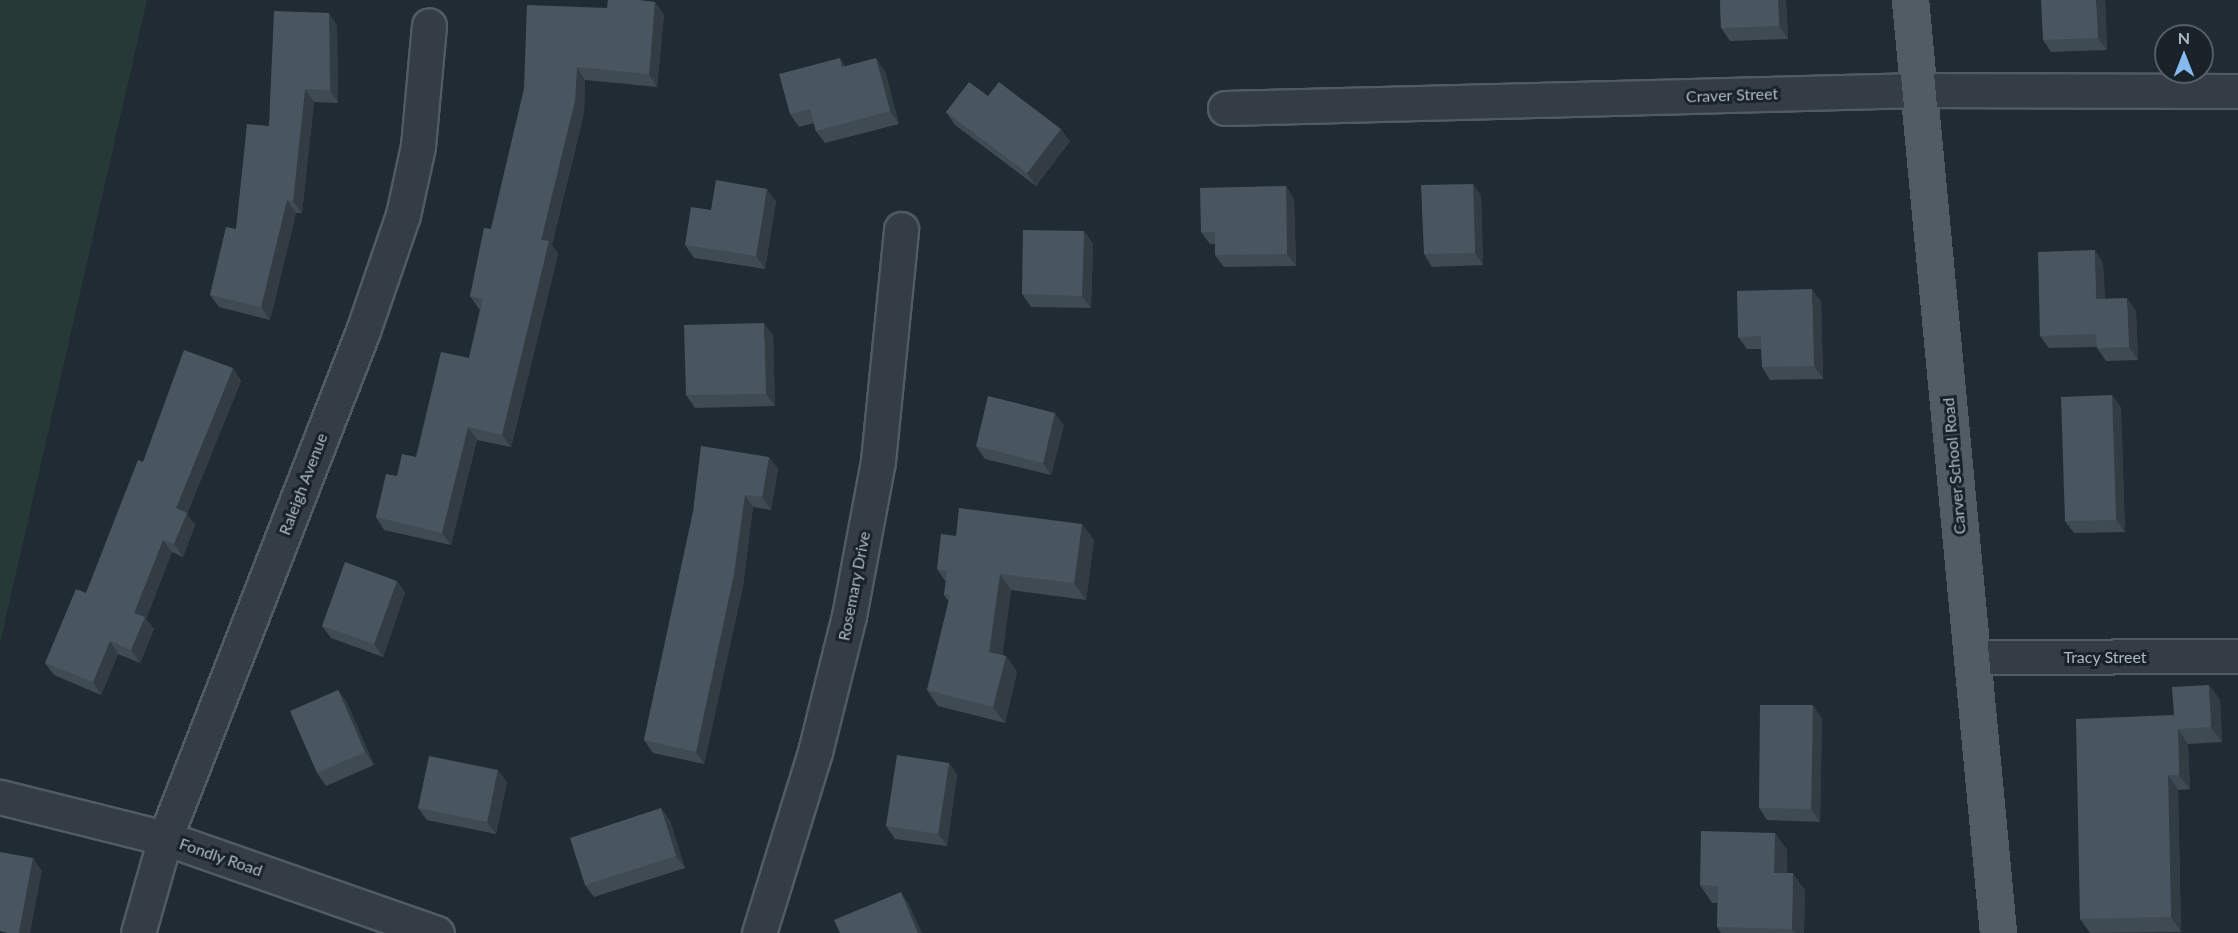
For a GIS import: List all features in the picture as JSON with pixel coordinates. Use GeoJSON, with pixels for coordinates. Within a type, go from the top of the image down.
{"type":"FeatureCollection","features":[{"type":"Feature","properties":{"kind":"main road","name":"Carver School Road"},"geometry":{"type":"LineString","coordinates":[[1910,0],[1998,933]]}},
{"type":"Feature","properties":{"kind":"street","name":"Raleigh Avenue"},"geometry":{"type":"LineString","coordinates":[[138,933],[165,838],[363,331],[403,215],[418,146],[429,25]]}},
{"type":"Feature","properties":{"kind":"street","name":"Craver Street"},"geometry":{"type":"LineString","coordinates":[[1225,108],[1919,90],[2238,91]]}},
{"type":"Feature","properties":{"kind":"street","name":"Rosemary Drive"},"geometry":{"type":"LineString","coordinates":[[759,933],[815,752],[849,616],[878,461],[901,229]]}},
{"type":"Feature","properties":{"kind":"street","name":"Tracy Street"},"geometry":{"type":"LineString","coordinates":[[1972,657],[2238,656]]}},
{"type":"Feature","properties":{"kind":"street","name":"Fondly Road"},"geometry":{"type":"LineString","coordinates":[[0,797],[165,838],[436,933]]}},
{"type":"Feature","properties":{"kind":"green space"},"geometry":{"type":"Polygon","coordinates":[[[0,0],[147,0],[0,643],[0,0]]]}},
{"type":"Feature","properties":{"kind":"building"},"geometry":{"type":"Polygon","coordinates":[[[608,0],[655,2],[649,74],[577,67],[575,101],[541,240],[549,241],[502,435],[468,427],[442,533],[376,517],[386,474],[397,476],[402,454],[416,457],[441,352],[469,358],[483,299],[470,296],[484,228],[491,229],[524,89],[527,5],[607,8],[608,0]]]}},
{"type":"Feature","properties":{"kind":"building"},"geometry":{"type":"Polygon","coordinates":[[[1720,0],[1778,0],[1779,26],[1721,28],[1720,0]]]}},
{"type":"Feature","properties":{"kind":"building"},"geometry":{"type":"Polygon","coordinates":[[[2041,0],[2096,0],[2098,38],[2043,40],[2041,0]]]}},
{"type":"Feature","properties":{"kind":"building"},"geometry":{"type":"Polygon","coordinates":[[[274,11],[329,13],[330,90],[305,89],[293,201],[287,200],[261,307],[210,295],[226,227],[236,229],[247,124],[269,126],[274,11]]]}},
{"type":"Feature","properties":{"kind":"building"},"geometry":{"type":"Polygon","coordinates":[[[840,58],[842,67],[876,58],[890,111],[816,131],[810,109],[790,114],[779,74],[840,58]]]}},
{"type":"Feature","properties":{"kind":"building"},"geometry":{"type":"Polygon","coordinates":[[[969,82],[988,96],[999,82],[1061,129],[1027,173],[946,112],[969,82]]]}},
{"type":"Feature","properties":{"kind":"building"},"geometry":{"type":"Polygon","coordinates":[[[716,180],[767,189],[756,256],[685,245],[691,207],[711,210],[716,180]]]}},
{"type":"Feature","properties":{"kind":"building"},"geometry":{"type":"Polygon","coordinates":[[[1473,184],[1475,253],[1424,254],[1421,185],[1473,184]]]}},
{"type":"Feature","properties":{"kind":"building"},"geometry":{"type":"Polygon","coordinates":[[[1286,186],[1287,254],[1215,255],[1215,232],[1201,232],[1200,188],[1286,186]]]}},
{"type":"Feature","properties":{"kind":"building"},"geometry":{"type":"Polygon","coordinates":[[[1023,230],[1084,231],[1082,296],[1022,294],[1023,230]]]}},
{"type":"Feature","properties":{"kind":"building"},"geometry":{"type":"Polygon","coordinates":[[[2095,250],[2096,299],[2127,298],[2129,347],[2097,348],[2096,334],[2040,336],[2038,252],[2095,250]]]}},
{"type":"Feature","properties":{"kind":"building"},"geometry":{"type":"Polygon","coordinates":[[[1812,289],[1814,366],[1762,367],[1761,336],[1738,337],[1737,291],[1812,289]]]}},
{"type":"Feature","properties":{"kind":"building"},"geometry":{"type":"Polygon","coordinates":[[[764,323],[766,394],[686,395],[684,325],[764,323]]]}},
{"type":"Feature","properties":{"kind":"building"},"geometry":{"type":"Polygon","coordinates":[[[184,350],[233,368],[176,508],[187,513],[174,544],[163,540],[134,613],[145,617],[131,650],[110,641],[93,682],[45,663],[76,589],[86,593],[138,460],[143,462],[184,350]]]}},
{"type":"Feature","properties":{"kind":"building"},"geometry":{"type":"Polygon","coordinates":[[[2112,395],[2116,520],[2065,521],[2061,397],[2112,395]]]}},
{"type":"Feature","properties":{"kind":"building"},"geometry":{"type":"Polygon","coordinates":[[[988,396],[1055,413],[1043,463],[976,446],[988,396]]]}},
{"type":"Feature","properties":{"kind":"building"},"geometry":{"type":"Polygon","coordinates":[[[701,446],[769,457],[762,497],[745,495],[734,574],[696,752],[644,740],[693,512],[701,446]]]}},
{"type":"Feature","properties":{"kind":"building"},"geometry":{"type":"Polygon","coordinates":[[[959,508],[1082,524],[1074,583],[1000,574],[989,652],[1006,656],[993,707],[927,690],[950,595],[944,595],[947,571],[937,569],[941,534],[956,536],[959,508]]]}},
{"type":"Feature","properties":{"kind":"building"},"geometry":{"type":"Polygon","coordinates":[[[345,562],[397,581],[374,644],[322,626],[345,562]]]}},
{"type":"Feature","properties":{"kind":"building"},"geometry":{"type":"Polygon","coordinates":[[[2209,685],[2211,727],[2178,729],[2179,775],[2168,775],[2171,917],[2080,919],[2076,719],[2174,715],[2172,687],[2209,685]]]}},
{"type":"Feature","properties":{"kind":"building"},"geometry":{"type":"Polygon","coordinates":[[[338,690],[365,752],[317,773],[290,711],[338,690]]]}},
{"type":"Feature","properties":{"kind":"building"},"geometry":{"type":"Polygon","coordinates":[[[1760,705],[1813,705],[1811,809],[1759,808],[1760,705]]]}},
{"type":"Feature","properties":{"kind":"building"},"geometry":{"type":"Polygon","coordinates":[[[897,755],[949,763],[938,834],[886,826],[897,755]]]}},
{"type":"Feature","properties":{"kind":"building"},"geometry":{"type":"Polygon","coordinates":[[[429,756],[498,770],[487,822],[418,808],[429,756]]]}},
{"type":"Feature","properties":{"kind":"building"},"geometry":{"type":"Polygon","coordinates":[[[661,808],[676,856],[585,885],[570,838],[661,808]]]}},
{"type":"Feature","properties":{"kind":"building"},"geometry":{"type":"Polygon","coordinates":[[[1701,831],[1775,833],[1774,873],[1793,873],[1792,929],[1717,927],[1718,886],[1700,885],[1701,831]]]}},
{"type":"Feature","properties":{"kind":"building"},"geometry":{"type":"Polygon","coordinates":[[[0,852],[33,858],[19,933],[0,931],[0,852]]]}},
{"type":"Feature","properties":{"kind":"building"},"geometry":{"type":"Polygon","coordinates":[[[901,892],[918,933],[840,933],[834,920],[901,892]]]}}]}
